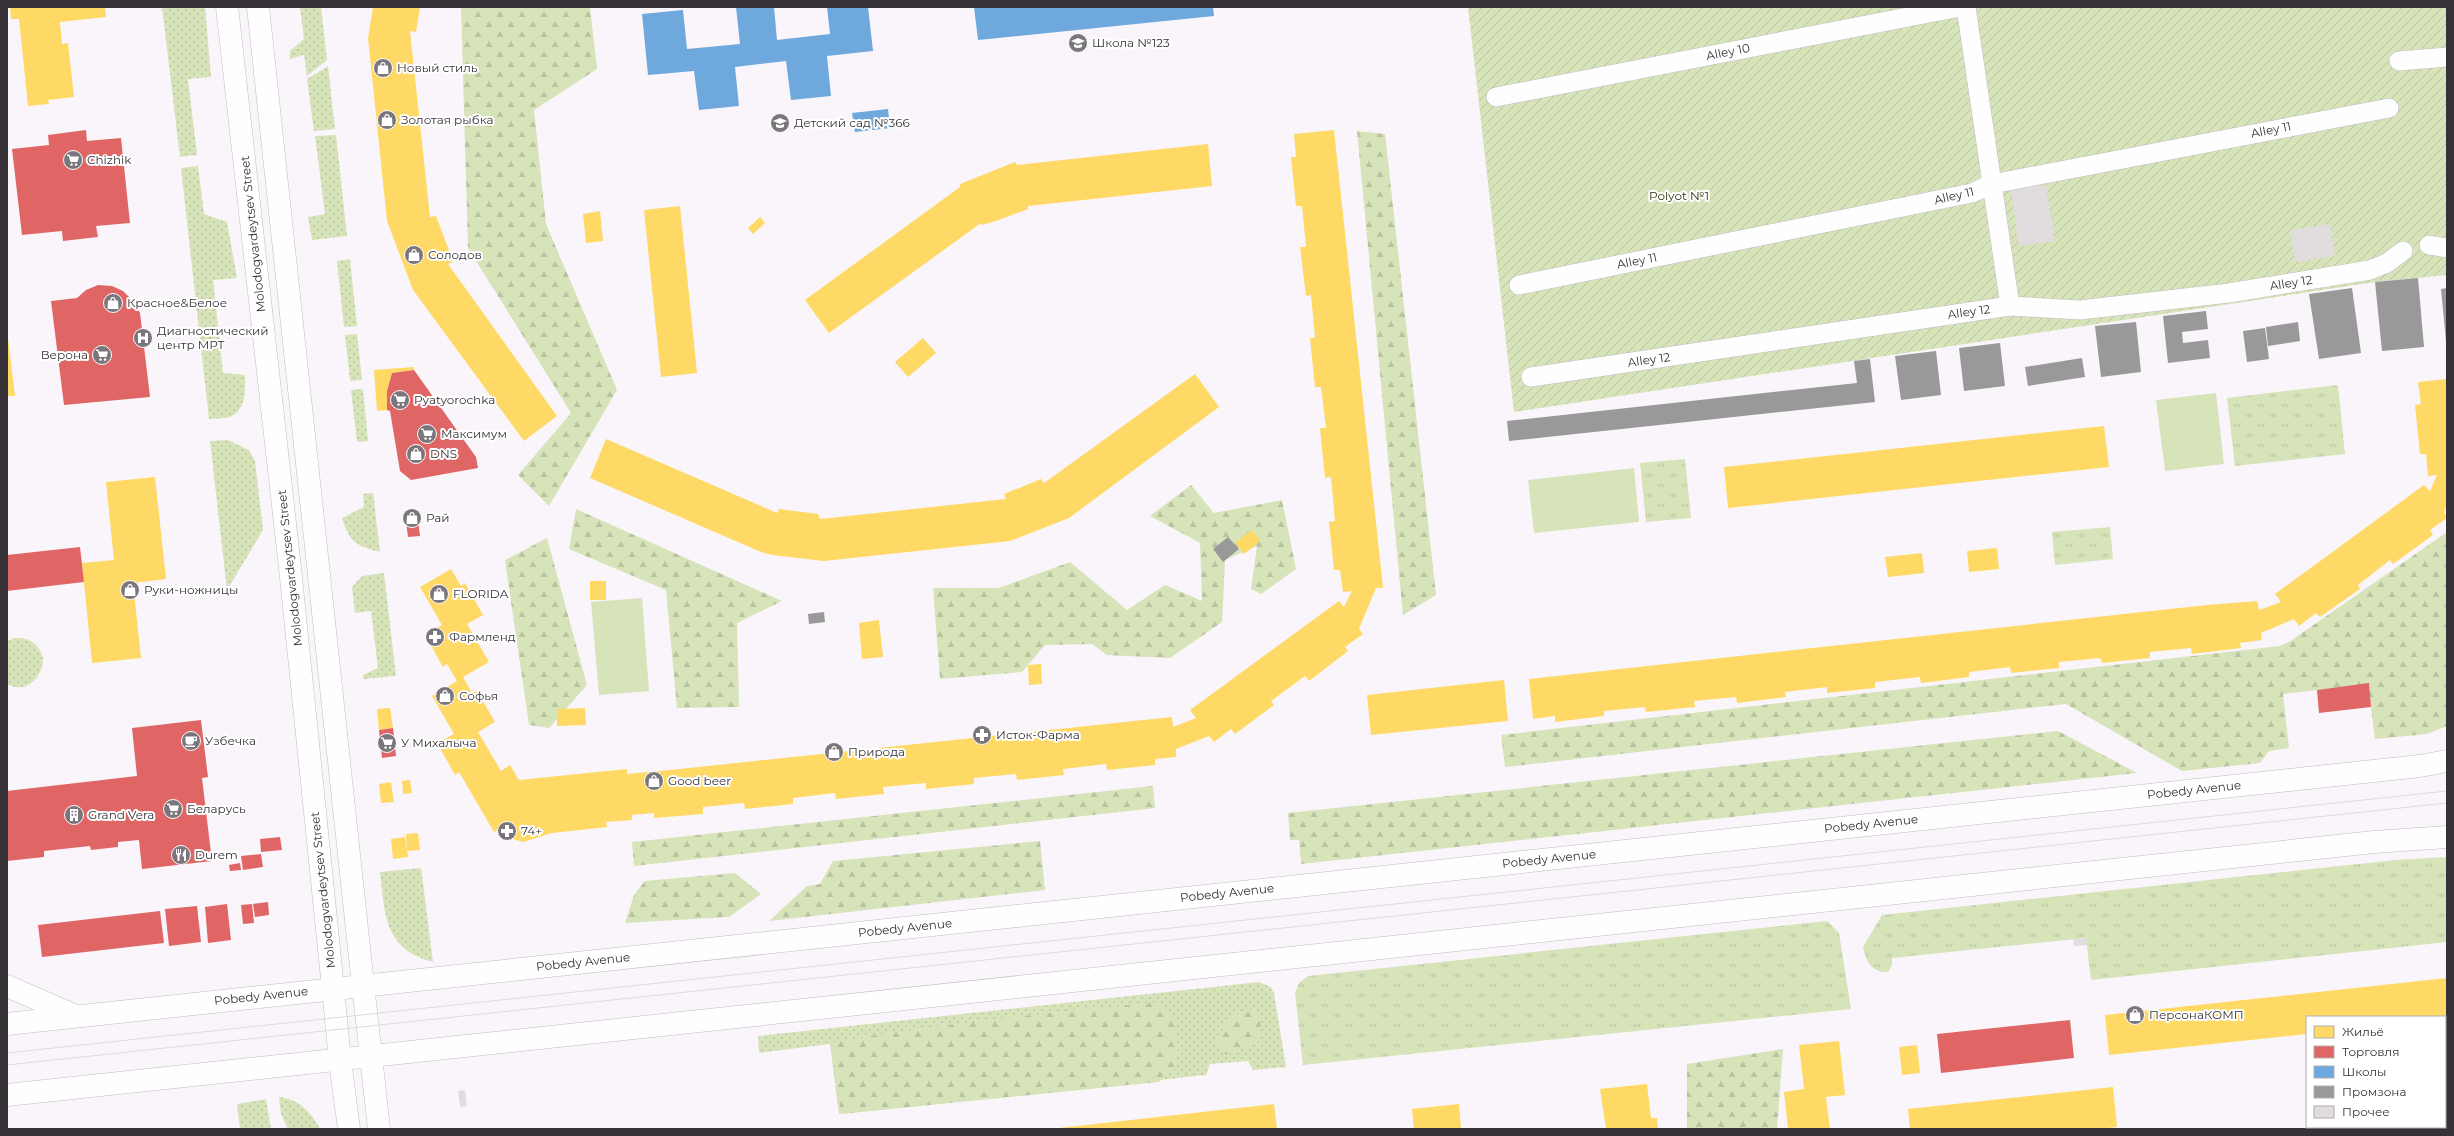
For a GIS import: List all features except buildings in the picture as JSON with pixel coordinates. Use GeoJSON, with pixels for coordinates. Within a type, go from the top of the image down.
{"type":"FeatureCollection","features":[{"type":"Feature","properties":{"kind":"main road","name":"Molodogvardeytsev Street"},"geometry":{"type":"LineString","coordinates":[[227,7],[290,568],[340,1061],[349,1129]]}},
{"type":"Feature","properties":{"kind":"main road"},"geometry":{"type":"LineString","coordinates":[[258,7],[379,1129]]}},
{"type":"Feature","properties":{"kind":"main road","name":"Pobedy Avenue"},"geometry":{"type":"LineString","coordinates":[[7,1024],[2420,766],[2447,761]]}},
{"type":"Feature","properties":{"kind":"main road"},"geometry":{"type":"LineString","coordinates":[[7,1095],[340,1061],[2374,842],[2447,837]]}},
{"type":"Feature","properties":{"kind":"main road"},"geometry":{"type":"LineString","coordinates":[[7,986],[76,1016]]}},
{"type":"Feature","properties":{"kind":"street","name":"Alley 10"},"geometry":{"type":"LineString","coordinates":[[1496,97],[1960,7]]}},
{"type":"Feature","properties":{"kind":"street"},"geometry":{"type":"LineString","coordinates":[[1966,7],[2010,306]]}},
{"type":"Feature","properties":{"kind":"street"},"geometry":{"type":"LineString","coordinates":[[2399,62],[2447,57]]}},
{"type":"Feature","properties":{"kind":"street","name":"Alley 11"},"geometry":{"type":"LineString","coordinates":[[1519,285],[1972,193],[1992,184],[2389,108]]}},
{"type":"Feature","properties":{"kind":"street","name":"Alley 12"},"geometry":{"type":"LineString","coordinates":[[1531,378],[2010,306],[2080,310],[2229,293],[2370,270],[2387,263],[2403,251]]}},
{"type":"Feature","properties":{"kind":"green space"},"geometry":{"type":"Polygon","coordinates":[[[162,7],[205,7],[211,77],[188,79],[197,155],[180,157],[162,7]]]}},
{"type":"Feature","properties":{"kind":"green space"},"geometry":{"type":"Polygon","coordinates":[[[321,7],[327,60],[307,76],[304,55],[290,59],[290,51],[304,39],[300,8],[321,7]]]}},
{"type":"Feature","properties":{"kind":"green space"},"geometry":{"type":"Polygon","coordinates":[[[461,7],[590,7],[597,69],[534,110],[546,224],[617,390],[549,506],[518,475],[571,413],[468,248],[461,7]]]}},
{"type":"Feature","properties":{"kind":"green space","name":"Polyot №1"},"geometry":{"type":"Polygon","coordinates":[[[1468,7],[2447,7],[2447,275],[2375,282],[1514,412],[1468,7]]]}},
{"type":"Feature","properties":{"kind":"green space"},"geometry":{"type":"Polygon","coordinates":[[[328,66],[335,129],[314,131],[307,79],[328,66]]]}},
{"type":"Feature","properties":{"kind":"green space"},"geometry":{"type":"Polygon","coordinates":[[[1357,131],[1385,134],[1436,595],[1403,615],[1357,131]]]}},
{"type":"Feature","properties":{"kind":"green space"},"geometry":{"type":"Polygon","coordinates":[[[336,135],[347,236],[312,240],[308,217],[325,214],[315,136],[336,135]]]}},
{"type":"Feature","properties":{"kind":"green space"},"geometry":{"type":"Polygon","coordinates":[[[198,166],[204,214],[227,222],[237,278],[213,280],[223,373],[245,375],[245,393],[240,409],[236,414],[225,418],[209,419],[181,168],[198,166]]]}},
{"type":"Feature","properties":{"kind":"green space"},"geometry":{"type":"Polygon","coordinates":[[[350,259],[357,326],[344,327],[337,261],[350,259]]]}},
{"type":"Feature","properties":{"kind":"green space"},"geometry":{"type":"Polygon","coordinates":[[[357,334],[362,380],[350,381],[345,335],[357,334]]]}},
{"type":"Feature","properties":{"kind":"green space"},"geometry":{"type":"Polygon","coordinates":[[[2338,385],[2345,454],[2235,466],[2227,398],[2338,385]]]}},
{"type":"Feature","properties":{"kind":"green space"},"geometry":{"type":"Polygon","coordinates":[[[363,389],[368,441],[357,442],[351,390],[363,389]]]}},
{"type":"Feature","properties":{"kind":"green space"},"geometry":{"type":"Polygon","coordinates":[[[2216,393],[2224,464],[2165,471],[2156,400],[2216,393]]]}},
{"type":"Feature","properties":{"kind":"green space"},"geometry":{"type":"Polygon","coordinates":[[[228,440],[249,450],[255,461],[263,530],[227,590],[210,441],[228,440]]]}},
{"type":"Feature","properties":{"kind":"green space"},"geometry":{"type":"Polygon","coordinates":[[[1685,459],[1691,518],[1646,522],[1640,463],[1685,459]]]}},
{"type":"Feature","properties":{"kind":"green space"},"geometry":{"type":"Polygon","coordinates":[[[1634,468],[1639,522],[1534,533],[1528,480],[1634,468]]]}},
{"type":"Feature","properties":{"kind":"green space"},"geometry":{"type":"Polygon","coordinates":[[[1191,485],[1214,513],[1282,500],[1296,569],[1261,594],[1251,589],[1257,546],[1225,560],[1222,622],[1170,658],[1107,655],[1092,644],[1045,645],[1022,672],[940,679],[933,588],[999,588],[1070,562],[1127,610],[1165,585],[1202,601],[1200,543],[1150,516],[1191,485]]]}},
{"type":"Feature","properties":{"kind":"green space"},"geometry":{"type":"Polygon","coordinates":[[[373,493],[380,552],[359,545],[355,542],[348,533],[342,518],[364,507],[363,494],[373,493]]]}},
{"type":"Feature","properties":{"kind":"green space"},"geometry":{"type":"Polygon","coordinates":[[[576,509],[782,601],[737,623],[739,707],[677,708],[666,590],[569,549],[576,509]]]}},
{"type":"Feature","properties":{"kind":"green space"},"geometry":{"type":"Polygon","coordinates":[[[2110,527],[2113,559],[2055,565],[2052,532],[2110,527]]]}},
{"type":"Feature","properties":{"kind":"green space"},"geometry":{"type":"Polygon","coordinates":[[[2447,532],[2447,726],[2427,734],[2375,739],[2368,684],[2283,694],[2289,748],[2269,751],[2260,763],[2182,771],[2066,704],[1505,767],[1501,735],[2280,646],[2289,642],[2447,532]]]}},
{"type":"Feature","properties":{"kind":"green space"},"geometry":{"type":"Polygon","coordinates":[[[547,538],[587,685],[549,728],[529,725],[505,560],[547,538]]]}},
{"type":"Feature","properties":{"kind":"green space"},"geometry":{"type":"Polygon","coordinates":[[[384,573],[396,676],[363,679],[363,675],[378,668],[371,611],[355,613],[352,587],[362,576],[384,573]]]}},
{"type":"Feature","properties":{"kind":"green space"},"geometry":{"type":"Polygon","coordinates":[[[642,598],[649,691],[599,695],[591,602],[642,598]]]}},
{"type":"Feature","properties":{"kind":"green space"},"geometry":{"type":"Polygon","coordinates":[[[15,638],[33,642],[39,649],[43,658],[40,672],[37,677],[27,686],[14,687],[7,684],[7,641],[15,638]]]}},
{"type":"Feature","properties":{"kind":"green space"},"geometry":{"type":"Polygon","coordinates":[[[2058,731],[2137,773],[1301,864],[1299,840],[1290,840],[1288,813],[2058,731]]]}},
{"type":"Feature","properties":{"kind":"green space"},"geometry":{"type":"Polygon","coordinates":[[[1153,786],[1155,808],[634,866],[632,842],[1153,786]]]}},
{"type":"Feature","properties":{"kind":"green space"},"geometry":{"type":"Polygon","coordinates":[[[1040,841],[1045,890],[769,921],[807,886],[820,884],[833,861],[1040,841]]]}},
{"type":"Feature","properties":{"kind":"green space"},"geometry":{"type":"Polygon","coordinates":[[[2447,857],[2447,942],[2091,980],[2086,938],[1892,958],[1892,965],[1888,972],[1882,972],[1870,965],[1863,947],[1882,915],[2396,860],[2447,857]]]}},
{"type":"Feature","properties":{"kind":"green space"},"geometry":{"type":"Polygon","coordinates":[[[421,868],[433,962],[417,956],[405,948],[396,939],[386,916],[380,872],[421,868]]]}},
{"type":"Feature","properties":{"kind":"green space"},"geometry":{"type":"Polygon","coordinates":[[[735,873],[761,894],[729,917],[625,923],[634,895],[645,881],[735,873]]]}},
{"type":"Feature","properties":{"kind":"green space"},"geometry":{"type":"Polygon","coordinates":[[[1827,921],[1839,933],[1851,1009],[1303,1065],[1295,993],[1299,983],[1308,976],[1827,921]]]}},
{"type":"Feature","properties":{"kind":"green space"},"geometry":{"type":"Polygon","coordinates":[[[1259,982],[1271,987],[1274,993],[1286,1067],[1253,1070],[1248,1061],[1210,1064],[1206,1075],[935,1104],[929,1094],[892,1098],[888,1109],[839,1114],[830,1044],[759,1053],[758,1036],[1259,982]]]}},
{"type":"Feature","properties":{"kind":"green space"},"geometry":{"type":"Polygon","coordinates":[[[1160,1002],[1174,1018],[1178,1049],[1175,1069],[1159,1082],[841,1114],[831,1043],[954,1024],[1160,1002]]]}},
{"type":"Feature","properties":{"kind":"green space"},"geometry":{"type":"Polygon","coordinates":[[[1248,1009],[1260,1017],[1261,1041],[1226,1055],[1217,1042],[1227,1019],[1248,1009]]]}},
{"type":"Feature","properties":{"kind":"green space"},"geometry":{"type":"Polygon","coordinates":[[[1783,1049],[1777,1129],[1687,1129],[1687,1064],[1783,1049]]]}},
{"type":"Feature","properties":{"kind":"green space"},"geometry":{"type":"Polygon","coordinates":[[[279,1097],[293,1100],[304,1107],[313,1117],[320,1129],[288,1129],[281,1114],[279,1097]]]}},
{"type":"Feature","properties":{"kind":"green space"},"geometry":{"type":"Polygon","coordinates":[[[266,1099],[271,1129],[240,1129],[237,1104],[266,1099]]]}},
{"type":"Feature","properties":{"kind":"tram line"},"geometry":{"type":"LineString","coordinates":[[7,1053],[2447,791]]}},
{"type":"Feature","properties":{"kind":"tram line"},"geometry":{"type":"LineString","coordinates":[[7,1065],[2447,803]]}},
{"type":"Feature","properties":{"kind":"place","name":"Школа №123"},"geometry":{"type":"Point","coordinates":[1078,43]}},
{"type":"Feature","properties":{"kind":"place","name":"Новый стиль"},"geometry":{"type":"Point","coordinates":[383,68]}},
{"type":"Feature","properties":{"kind":"place","name":"Золотая рыбка"},"geometry":{"type":"Point","coordinates":[387,120]}},
{"type":"Feature","properties":{"kind":"place","name":"Детский сад №366"},"geometry":{"type":"Point","coordinates":[780,123]}},
{"type":"Feature","properties":{"kind":"place","name":"Chizhik"},"geometry":{"type":"Point","coordinates":[73,160]}},
{"type":"Feature","properties":{"kind":"place","name":"Солодов"},"geometry":{"type":"Point","coordinates":[414,255]}},
{"type":"Feature","properties":{"kind":"place","name":"Красное&Белое"},"geometry":{"type":"Point","coordinates":[113,303]}},
{"type":"Feature","properties":{"kind":"place","name":"Диагностический центр МРТ"},"geometry":{"type":"Point","coordinates":[143,338]}},
{"type":"Feature","properties":{"kind":"place","name":"Верона"},"geometry":{"type":"Point","coordinates":[102,355]}},
{"type":"Feature","properties":{"kind":"place","name":"Pyatyorochka"},"geometry":{"type":"Point","coordinates":[400,400]}},
{"type":"Feature","properties":{"kind":"place","name":"Максимум"},"geometry":{"type":"Point","coordinates":[427,434]}},
{"type":"Feature","properties":{"kind":"place","name":"DNS"},"geometry":{"type":"Point","coordinates":[416,454]}},
{"type":"Feature","properties":{"kind":"place","name":"Рай"},"geometry":{"type":"Point","coordinates":[412,518]}},
{"type":"Feature","properties":{"kind":"place","name":"Руки-ножницы"},"geometry":{"type":"Point","coordinates":[130,590]}},
{"type":"Feature","properties":{"kind":"place","name":"FLORIDA"},"geometry":{"type":"Point","coordinates":[439,594]}},
{"type":"Feature","properties":{"kind":"place","name":"Фармленд"},"geometry":{"type":"Point","coordinates":[435,637]}},
{"type":"Feature","properties":{"kind":"place","name":"Софья"},"geometry":{"type":"Point","coordinates":[445,696]}},
{"type":"Feature","properties":{"kind":"place","name":"Исток-Фарма"},"geometry":{"type":"Point","coordinates":[982,735]}},
{"type":"Feature","properties":{"kind":"place","name":"Узбечка"},"geometry":{"type":"Point","coordinates":[191,741]}},
{"type":"Feature","properties":{"kind":"place","name":"У Михалыча"},"geometry":{"type":"Point","coordinates":[387,743]}},
{"type":"Feature","properties":{"kind":"place","name":"Природа"},"geometry":{"type":"Point","coordinates":[834,752]}},
{"type":"Feature","properties":{"kind":"place","name":"Good beer"},"geometry":{"type":"Point","coordinates":[654,781]}},
{"type":"Feature","properties":{"kind":"place","name":"Беларусь"},"geometry":{"type":"Point","coordinates":[173,809]}},
{"type":"Feature","properties":{"kind":"place","name":"Grand Vera"},"geometry":{"type":"Point","coordinates":[74,815]}},
{"type":"Feature","properties":{"kind":"place","name":"74+"},"geometry":{"type":"Point","coordinates":[507,831]}},
{"type":"Feature","properties":{"kind":"place","name":"Durem"},"geometry":{"type":"Point","coordinates":[181,855]}},
{"type":"Feature","properties":{"kind":"place","name":"ПерсонаКОМП"},"geometry":{"type":"Point","coordinates":[2135,1015]}}]}
